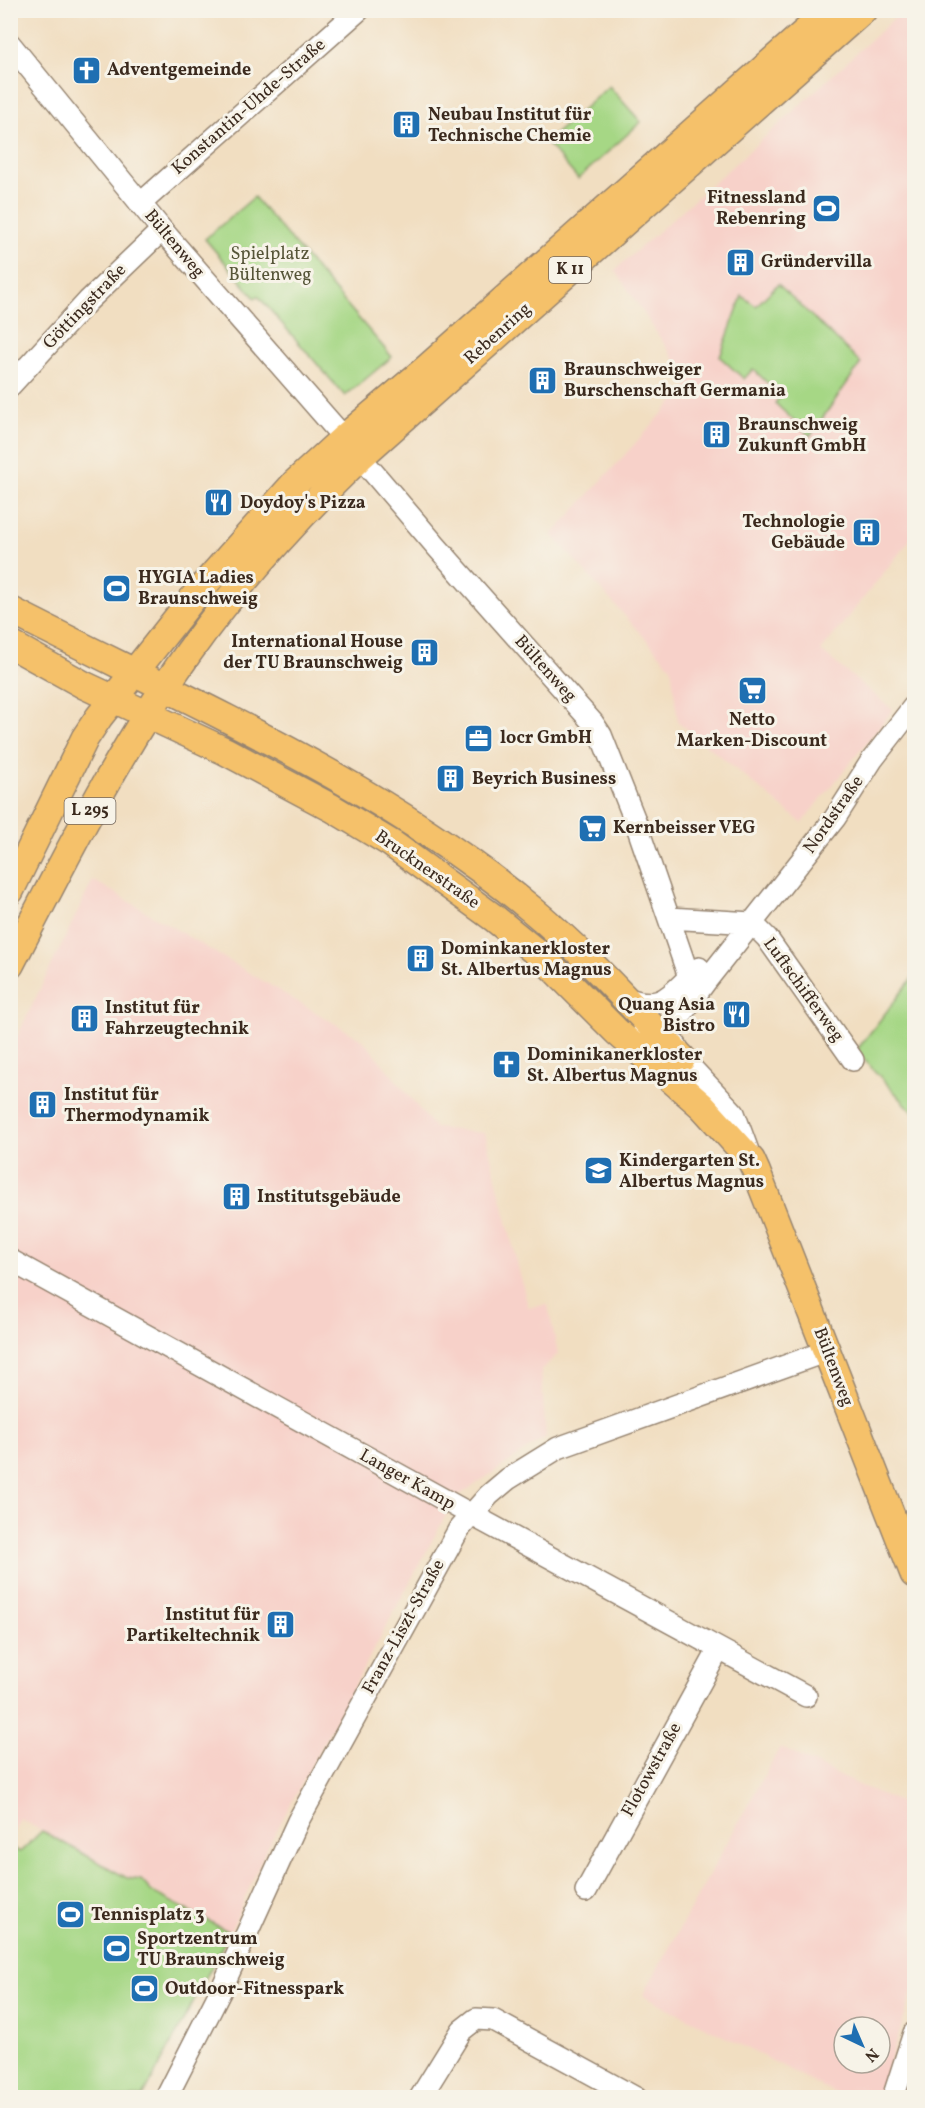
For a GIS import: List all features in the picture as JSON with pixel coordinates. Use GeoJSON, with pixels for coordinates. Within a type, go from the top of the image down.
{"type":"FeatureCollection","features":[{"type":"Feature","properties":{"kind":"main road","name":"Rebenring"},"geometry":{"type":"LineString","coordinates":[[165,688],[194,646],[352,448],[426,369],[830,10]]}},
{"type":"Feature","properties":{"kind":"main road","name":"Rebenring"},"geometry":{"type":"LineString","coordinates":[[132,672],[232,552],[296,483],[352,448],[863,10]]}},
{"type":"Feature","properties":{"kind":"main road","name":"Brucknerstraße"},"geometry":{"type":"LineString","coordinates":[[10,610],[258,735],[401,816],[450,849],[529,908],[658,1028]]}},
{"type":"Feature","properties":{"kind":"main road","name":"Brucknerstraße"},"geometry":{"type":"LineString","coordinates":[[10,644],[111,699],[225,751],[332,808],[392,844],[494,918],[534,951],[599,1014],[676,1069]]}},
{"type":"Feature","properties":{"kind":"main road","name":"L 295"},"geometry":{"type":"LineString","coordinates":[[10,891],[86,738],[132,672]]}},
{"type":"Feature","properties":{"kind":"main road","name":"K 11"},"geometry":{"type":"LineString","coordinates":[[146,715],[165,688]]}},
{"type":"Feature","properties":{"kind":"main road","name":"L 295"},"geometry":{"type":"LineString","coordinates":[[10,965],[90,812],[146,715]]}},
{"type":"Feature","properties":{"kind":"main road","name":"Bültenweg"},"geometry":{"type":"LineString","coordinates":[[658,1028],[676,1069],[702,1106],[751,1160],[915,1574]]}},
{"type":"Feature","properties":{"kind":"street","name":"Konstantin-Uhde-Straße"},"geometry":{"type":"LineString","coordinates":[[140,204],[359,10]]}},
{"type":"Feature","properties":{"kind":"street","name":"Bültenweg"},"geometry":{"type":"LineString","coordinates":[[10,44],[162,230],[593,723],[601,735],[636,823],[688,977]]}},
{"type":"Feature","properties":{"kind":"street","name":"Göttingstraße"},"geometry":{"type":"LineString","coordinates":[[10,386],[88,301],[162,230]]}},
{"type":"Feature","properties":{"kind":"street","name":"Nordstraße"},"geometry":{"type":"LineString","coordinates":[[658,1028],[752,923],[835,818],[872,760],[915,705]]}},
{"type":"Feature","properties":{"kind":"street"},"geometry":{"type":"LineString","coordinates":[[669,918],[752,923]]}},
{"type":"Feature","properties":{"kind":"street","name":"Nordstraße"},"geometry":{"type":"LineString","coordinates":[[665,1000],[744,927],[752,923]]}},
{"type":"Feature","properties":{"kind":"street","name":"Luftschifferweg"},"geometry":{"type":"LineString","coordinates":[[752,923],[767,938],[853,1060]]}},
{"type":"Feature","properties":{"kind":"street"},"geometry":{"type":"LineString","coordinates":[[623,997],[649,1004],[665,1000]]}},
{"type":"Feature","properties":{"kind":"street"},"geometry":{"type":"LineString","coordinates":[[599,1014],[619,1026],[636,1030],[658,1028],[657,1012],[665,1000]]}},
{"type":"Feature","properties":{"kind":"street","name":"Langer Kamp"},"geometry":{"type":"LineString","coordinates":[[10,1260],[203,1368],[806,1696]]}},
{"type":"Feature","properties":{"kind":"street","name":"Franz-Liszt-Straße"},"geometry":{"type":"LineString","coordinates":[[166,2097],[221,1990],[298,1821],[459,1529],[471,1514],[508,1479],[558,1448],[827,1352]]}},
{"type":"Feature","properties":{"kind":"street","name":"Flotowstraße"},"geometry":{"type":"LineString","coordinates":[[586,1891],[719,1649]]}},
{"type":"Feature","properties":{"kind":"street"},"geometry":{"type":"LineString","coordinates":[[420,2097],[462,2030],[476,2019],[493,2020],[636,2097]]}},
{"type":"Feature","properties":{"kind":"street"},"geometry":{"type":"LineString","coordinates":[[893,2097],[915,2033]]}},
{"type":"Feature","properties":{"kind":"shaded area"},"geometry":{"type":"Polygon","coordinates":[[[902,11],[914,11],[914,535],[821,651],[893,710],[802,823],[678,722],[671,667],[552,535],[690,383],[615,270],[784,120],[902,11]]]}},
{"type":"Feature","properties":{"kind":"shaded area"},"geometry":{"type":"Polygon","coordinates":[[[93,880],[364,1041],[435,1128],[485,1133],[528,1307],[548,1305],[558,1354],[541,1370],[546,1437],[455,1498],[264,1854],[230,1932],[20,1819],[11,1836],[11,1049],[93,880]]]}},
{"type":"Feature","properties":{"kind":"shaded area"},"geometry":{"type":"Polygon","coordinates":[[[780,1747],[854,1783],[914,1808],[914,1988],[892,2055],[892,2015],[832,2015],[832,2075],[885,2075],[878,2097],[843,2097],[643,1995],[780,1747]]]}},
{"type":"Feature","properties":{"kind":"green space"},"geometry":{"type":"Polygon","coordinates":[[[609,86],[641,122],[578,179],[546,142],[609,86]]]}},
{"type":"Feature","properties":{"kind":"green space","name":"Spielplatz Bültenweg"},"geometry":{"type":"Polygon","coordinates":[[[254,197],[392,357],[345,396],[258,296],[255,298],[205,239],[254,197]]]}},
{"type":"Feature","properties":{"kind":"green space"},"geometry":{"type":"Polygon","coordinates":[[[778,284],[861,363],[810,436],[775,403],[781,396],[753,369],[744,379],[720,357],[742,296],[756,306],[778,284]]]}},
{"type":"Feature","properties":{"kind":"green space"},"geometry":{"type":"Polygon","coordinates":[[[914,976],[914,1113],[856,1051],[914,976]]]}},
{"type":"Feature","properties":{"kind":"green space","name":"Sportzentrum TU Braunschweig"},"geometry":{"type":"Polygon","coordinates":[[[42,1831],[127,1878],[141,1880],[152,1892],[230,1932],[143,2097],[11,2097],[11,1847],[20,1852],[42,1831]]]}},
{"type":"Feature","properties":{"kind":"place","name":"Adventgemeinde"},"geometry":{"type":"Point","coordinates":[86,70]}},
{"type":"Feature","properties":{"kind":"place","name":"Neubau Institut für Technische Chemie"},"geometry":{"type":"Point","coordinates":[407,125]}},
{"type":"Feature","properties":{"kind":"place","name":"Fitnessland Rebenring"},"geometry":{"type":"Point","coordinates":[827,208]}},
{"type":"Feature","properties":{"kind":"place","name":"Gründervilla"},"geometry":{"type":"Point","coordinates":[740,262]}},
{"type":"Feature","properties":{"kind":"place","name":"Braunschweiger Burschenschaft Germania"},"geometry":{"type":"Point","coordinates":[543,380]}},
{"type":"Feature","properties":{"kind":"place","name":"Braunschweig Zukunft GmbH"},"geometry":{"type":"Point","coordinates":[717,435]}},
{"type":"Feature","properties":{"kind":"place","name":"Doydoy's Pizza"},"geometry":{"type":"Point","coordinates":[219,503]}},
{"type":"Feature","properties":{"kind":"place","name":"Technologie Gebäude"},"geometry":{"type":"Point","coordinates":[866,532]}},
{"type":"Feature","properties":{"kind":"place","name":"HYGIA Ladies Braunschweig"},"geometry":{"type":"Point","coordinates":[117,588]}},
{"type":"Feature","properties":{"kind":"place","name":"International House der TU Braunschweig"},"geometry":{"type":"Point","coordinates":[424,652]}},
{"type":"Feature","properties":{"kind":"place","name":"Netto Marken-Discount"},"geometry":{"type":"Point","coordinates":[752,691]}},
{"type":"Feature","properties":{"kind":"place","name":"locr GmbH"},"geometry":{"type":"Point","coordinates":[479,738]}},
{"type":"Feature","properties":{"kind":"place","name":"Beyrich Business"},"geometry":{"type":"Point","coordinates":[451,779]}},
{"type":"Feature","properties":{"kind":"place","name":"Kernbeisser VEG"},"geometry":{"type":"Point","coordinates":[592,828]}},
{"type":"Feature","properties":{"kind":"place","name":"Dominkanerkloster St. Albertus Magnus"},"geometry":{"type":"Point","coordinates":[420,959]}},
{"type":"Feature","properties":{"kind":"place","name":"Quang Asia Bistro"},"geometry":{"type":"Point","coordinates":[736,1015]}},
{"type":"Feature","properties":{"kind":"place","name":"Institut für Fahrzeugtechnik"},"geometry":{"type":"Point","coordinates":[84,1018]}},
{"type":"Feature","properties":{"kind":"place","name":"Dominikanerkloster St. Albertus Magnus"},"geometry":{"type":"Point","coordinates":[506,1065]}},
{"type":"Feature","properties":{"kind":"place","name":"Institut für Thermodynamik"},"geometry":{"type":"Point","coordinates":[43,1105]}},
{"type":"Feature","properties":{"kind":"place","name":"Kindergarten St. Albertus Magnus"},"geometry":{"type":"Point","coordinates":[598,1171]}},
{"type":"Feature","properties":{"kind":"place","name":"Institutsgebäude"},"geometry":{"type":"Point","coordinates":[236,1197]}},
{"type":"Feature","properties":{"kind":"place","name":"Institut für Partikeltechnik"},"geometry":{"type":"Point","coordinates":[281,1625]}},
{"type":"Feature","properties":{"kind":"place","name":"Tennisplatz 3"},"geometry":{"type":"Point","coordinates":[70,1915]}},
{"type":"Feature","properties":{"kind":"place","name":"Sportzentrum TU Braunschweig"},"geometry":{"type":"Point","coordinates":[116,1949]}},
{"type":"Feature","properties":{"kind":"place","name":"Outdoor-Fitnesspark"},"geometry":{"type":"Point","coordinates":[144,1989]}}]}
